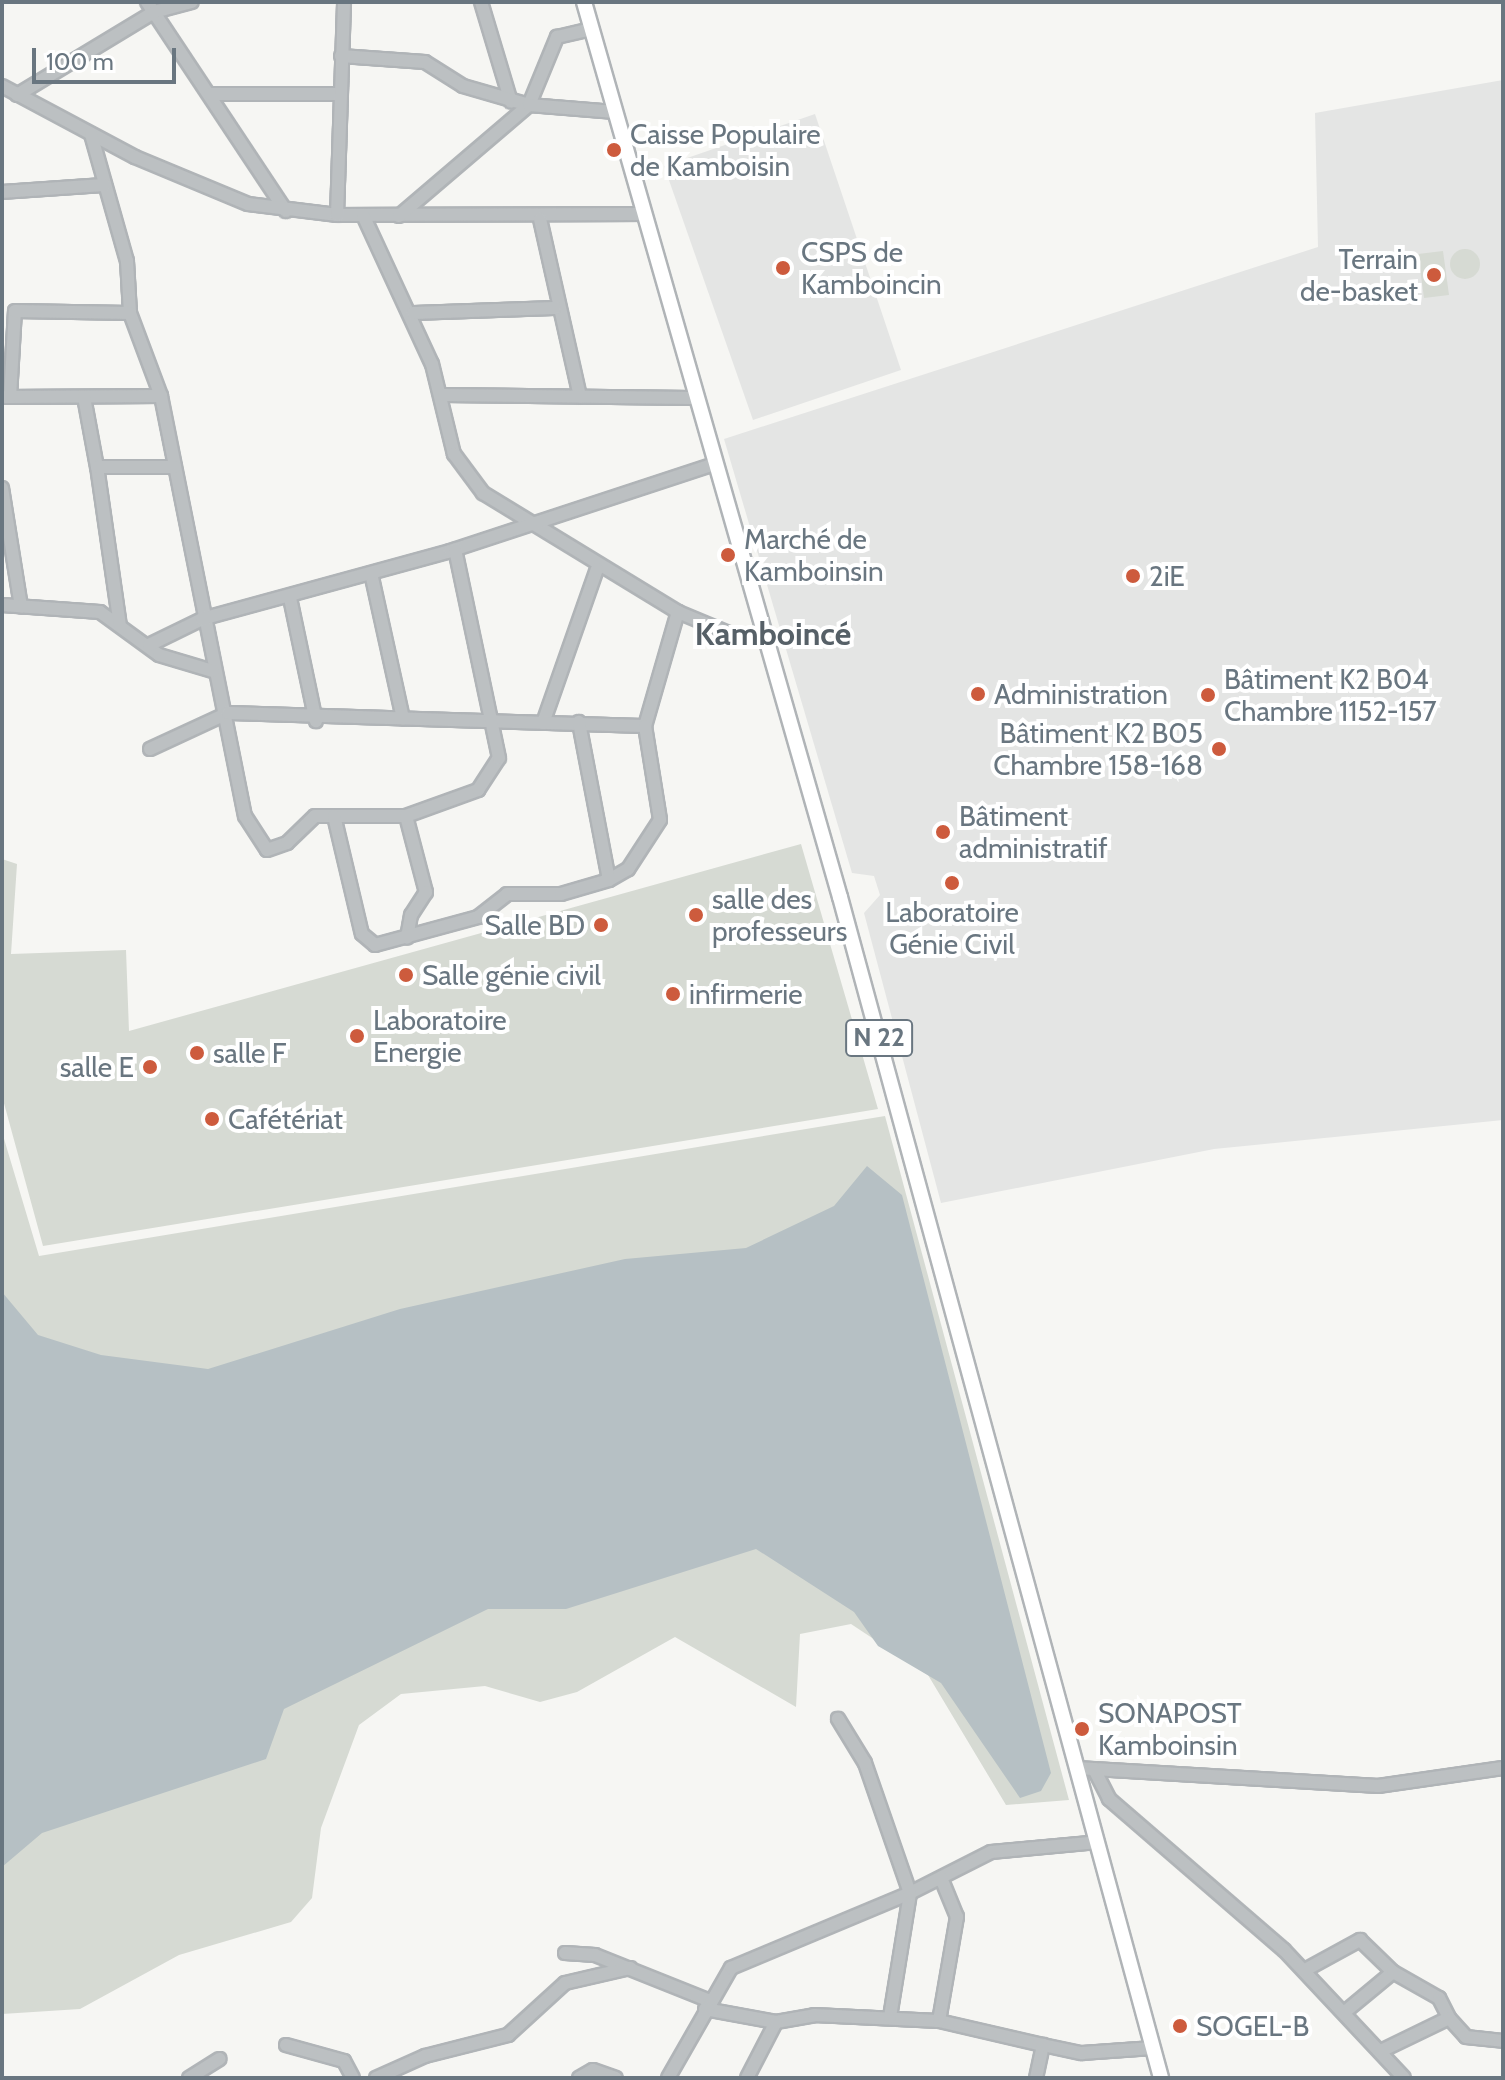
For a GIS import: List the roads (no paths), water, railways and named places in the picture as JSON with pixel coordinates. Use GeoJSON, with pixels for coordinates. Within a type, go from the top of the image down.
{"type":"FeatureCollection","features":[{"type":"Feature","properties":{"kind":"main road","name":"N 22"},"geometry":{"type":"LineString","coordinates":[[584,2],[692,398],[764,638],[1161,2078]]}},
{"type":"Feature","properties":{"kind":"street"},"geometry":{"type":"LineString","coordinates":[[17,95],[151,7],[192,2]]}},
{"type":"Feature","properties":{"kind":"street"},"geometry":{"type":"LineString","coordinates":[[337,215],[337,94],[344,2]]}},
{"type":"Feature","properties":{"kind":"street"},"geometry":{"type":"LineString","coordinates":[[481,2],[511,102]]}},
{"type":"Feature","properties":{"kind":"street"},"geometry":{"type":"LineString","coordinates":[[151,7],[286,211]]}},
{"type":"Feature","properties":{"kind":"street"},"geometry":{"type":"LineString","coordinates":[[399,216],[529,105],[552,43],[592,29]]}},
{"type":"Feature","properties":{"kind":"street"},"geometry":{"type":"LineString","coordinates":[[341,56],[425,62],[463,86],[511,102],[615,112]]}},
{"type":"Feature","properties":{"kind":"street"},"geometry":{"type":"LineString","coordinates":[[2,86],[91,134],[216,192],[286,211],[540,219],[644,214]]}},
{"type":"Feature","properties":{"kind":"street"},"geometry":{"type":"LineString","coordinates":[[210,94],[337,94]]}},
{"type":"Feature","properties":{"kind":"street"},"geometry":{"type":"LineString","coordinates":[[91,134],[127,261],[130,313],[161,396],[202,619],[213,671],[228,713],[241,803],[259,847],[287,843],[311,817],[406,816],[466,797],[489,779],[499,758],[488,722],[455,550]]}},
{"type":"Feature","properties":{"kind":"street"},"geometry":{"type":"LineString","coordinates":[[2,192],[105,185]]}},
{"type":"Feature","properties":{"kind":"street"},"geometry":{"type":"LineString","coordinates":[[363,215],[413,313],[444,395],[454,454],[483,493],[597,569],[678,612],[738,637],[764,638]]}},
{"type":"Feature","properties":{"kind":"street"},"geometry":{"type":"LineString","coordinates":[[540,219],[555,308],[580,397]]}},
{"type":"Feature","properties":{"kind":"street"},"geometry":{"type":"LineString","coordinates":[[413,313],[555,308]]}},
{"type":"Feature","properties":{"kind":"street"},"geometry":{"type":"LineString","coordinates":[[130,313],[8,310],[6,397],[161,396]]}},
{"type":"Feature","properties":{"kind":"street"},"geometry":{"type":"LineString","coordinates":[[444,395],[692,398]]}},
{"type":"Feature","properties":{"kind":"street"},"geometry":{"type":"LineString","coordinates":[[84,397],[120,626]]}},
{"type":"Feature","properties":{"kind":"street"},"geometry":{"type":"LineString","coordinates":[[149,645],[202,619],[290,598],[455,550],[712,465]]}},
{"type":"Feature","properties":{"kind":"street"},"geometry":{"type":"LineString","coordinates":[[97,467],[175,467]]}},
{"type":"Feature","properties":{"kind":"street"},"geometry":{"type":"LineString","coordinates":[[2,488],[21,606]]}},
{"type":"Feature","properties":{"kind":"street"},"geometry":{"type":"LineString","coordinates":[[543,723],[597,569]]}},
{"type":"Feature","properties":{"kind":"street"},"geometry":{"type":"LineString","coordinates":[[371,573],[403,719]]}},
{"type":"Feature","properties":{"kind":"street"},"geometry":{"type":"LineString","coordinates":[[290,598],[316,721]]}},
{"type":"Feature","properties":{"kind":"street"},"geometry":{"type":"LineString","coordinates":[[2,605],[79,607],[120,626],[149,645],[213,671]]}},
{"type":"Feature","properties":{"kind":"street"},"geometry":{"type":"LineString","coordinates":[[334,816],[362,934],[375,945],[478,917],[507,894],[561,894],[609,880],[628,869],[660,820],[645,726],[678,612]]}},
{"type":"Feature","properties":{"kind":"street"},"geometry":{"type":"LineString","coordinates":[[150,749],[228,713],[316,721],[403,719],[645,726]]}},
{"type":"Feature","properties":{"kind":"street"},"geometry":{"type":"LineString","coordinates":[[579,722],[609,880]]}},
{"type":"Feature","properties":{"kind":"street"},"geometry":{"type":"LineString","coordinates":[[406,816],[426,892],[411,915],[407,938]]}},
{"type":"Feature","properties":{"kind":"street"},"geometry":{"type":"LineString","coordinates":[[838,1719],[865,1763],[910,1893],[890,2017]]}},
{"type":"Feature","properties":{"kind":"street"},"geometry":{"type":"LineString","coordinates":[[1077,1768],[1378,1786],[1503,1768]]}},
{"type":"Feature","properties":{"kind":"street"},"geometry":{"type":"LineString","coordinates":[[1094,1769],[1109,1799],[1305,1970],[1346,2011],[1404,2078]]}},
{"type":"Feature","properties":{"kind":"street"},"geometry":{"type":"LineString","coordinates":[[668,2078],[708,2005],[739,1963],[910,1893],[991,1852],[1098,1842]]}},
{"type":"Feature","properties":{"kind":"street"},"geometry":{"type":"LineString","coordinates":[[939,2021],[957,1917],[941,1878]]}},
{"type":"Feature","properties":{"kind":"street"},"geometry":{"type":"LineString","coordinates":[[1305,1970],[1360,1940],[1393,1972],[1439,1998],[1449,2018],[1466,2037],[1503,2041]]}},
{"type":"Feature","properties":{"kind":"street"},"geometry":{"type":"LineString","coordinates":[[565,1953],[585,1952],[630,1968],[708,2005],[776,2022],[890,2017],[939,2021],[1082,2053],[1153,2048]]}},
{"type":"Feature","properties":{"kind":"street"},"geometry":{"type":"LineString","coordinates":[[376,2078],[425,2056],[508,2035],[565,1983],[630,1968]]}},
{"type":"Feature","properties":{"kind":"street"},"geometry":{"type":"LineString","coordinates":[[1346,2011],[1393,1972]]}},
{"type":"Feature","properties":{"kind":"street"},"geometry":{"type":"LineString","coordinates":[[1381,2051],[1449,2018]]}},
{"type":"Feature","properties":{"kind":"street"},"geometry":{"type":"LineString","coordinates":[[747,2078],[776,2022]]}},
{"type":"Feature","properties":{"kind":"street"},"geometry":{"type":"LineString","coordinates":[[286,2045],[344,2061],[353,2078]]}},
{"type":"Feature","properties":{"kind":"street"},"geometry":{"type":"LineString","coordinates":[[1036,2078],[1043,2045]]}},
{"type":"Feature","properties":{"kind":"street"},"geometry":{"type":"LineString","coordinates":[[189,2078],[219,2059]]}},
{"type":"Feature","properties":{"kind":"street"},"geometry":{"type":"LineString","coordinates":[[579,2078],[593,2070],[616,2078]]}},
{"type":"Feature","properties":{"kind":"place","name":"Caisse Populaire de Kamboisin"},"geometry":{"type":"Point","coordinates":[614,150]}},
{"type":"Feature","properties":{"kind":"place","name":"CSPS de Kamboincin"},"geometry":{"type":"Point","coordinates":[783,268]}},
{"type":"Feature","properties":{"kind":"place","name":"Terrain de-basket"},"geometry":{"type":"Point","coordinates":[1434,275]}},
{"type":"Feature","properties":{"kind":"place","name":"Marché de Kamboinsin"},"geometry":{"type":"Point","coordinates":[728,555]}},
{"type":"Feature","properties":{"kind":"place","name":"2iE"},"geometry":{"type":"Point","coordinates":[1133,576]}},
{"type":"Feature","properties":{"kind":"place","name":"Administration"},"geometry":{"type":"Point","coordinates":[978,694]}},
{"type":"Feature","properties":{"kind":"place","name":"Bâtiment K2 B04 Chambre 1152-157"},"geometry":{"type":"Point","coordinates":[1208,695]}},
{"type":"Feature","properties":{"kind":"place","name":"Bâtiment K2 B05 Chambre 158-168"},"geometry":{"type":"Point","coordinates":[1219,749]}},
{"type":"Feature","properties":{"kind":"place","name":"Bâtiment administratif"},"geometry":{"type":"Point","coordinates":[943,832]}},
{"type":"Feature","properties":{"kind":"place","name":"Laboratoire Génie Civil"},"geometry":{"type":"Point","coordinates":[952,883]}},
{"type":"Feature","properties":{"kind":"place","name":"salle des professeurs"},"geometry":{"type":"Point","coordinates":[696,915]}},
{"type":"Feature","properties":{"kind":"place","name":"Salle BD"},"geometry":{"type":"Point","coordinates":[601,925]}},
{"type":"Feature","properties":{"kind":"place","name":"Salle génie civil"},"geometry":{"type":"Point","coordinates":[406,975]}},
{"type":"Feature","properties":{"kind":"place","name":"infirmerie"},"geometry":{"type":"Point","coordinates":[673,994]}},
{"type":"Feature","properties":{"kind":"place","name":"Laboratoire Energie"},"geometry":{"type":"Point","coordinates":[357,1036]}},
{"type":"Feature","properties":{"kind":"place","name":"salle F"},"geometry":{"type":"Point","coordinates":[197,1053]}},
{"type":"Feature","properties":{"kind":"place","name":"salle E"},"geometry":{"type":"Point","coordinates":[150,1067]}},
{"type":"Feature","properties":{"kind":"place","name":"Cafétériat"},"geometry":{"type":"Point","coordinates":[212,1119]}},
{"type":"Feature","properties":{"kind":"place","name":"SONAPOST Kamboinsin"},"geometry":{"type":"Point","coordinates":[1082,1729]}},
{"type":"Feature","properties":{"kind":"place","name":"SOGEL-B"},"geometry":{"type":"Point","coordinates":[1180,2026]}},
{"type":"Feature","properties":{"kind":"district","name":"Kamboincé"},"geometry":{"type":"Point","coordinates":[773,634]}}]}
